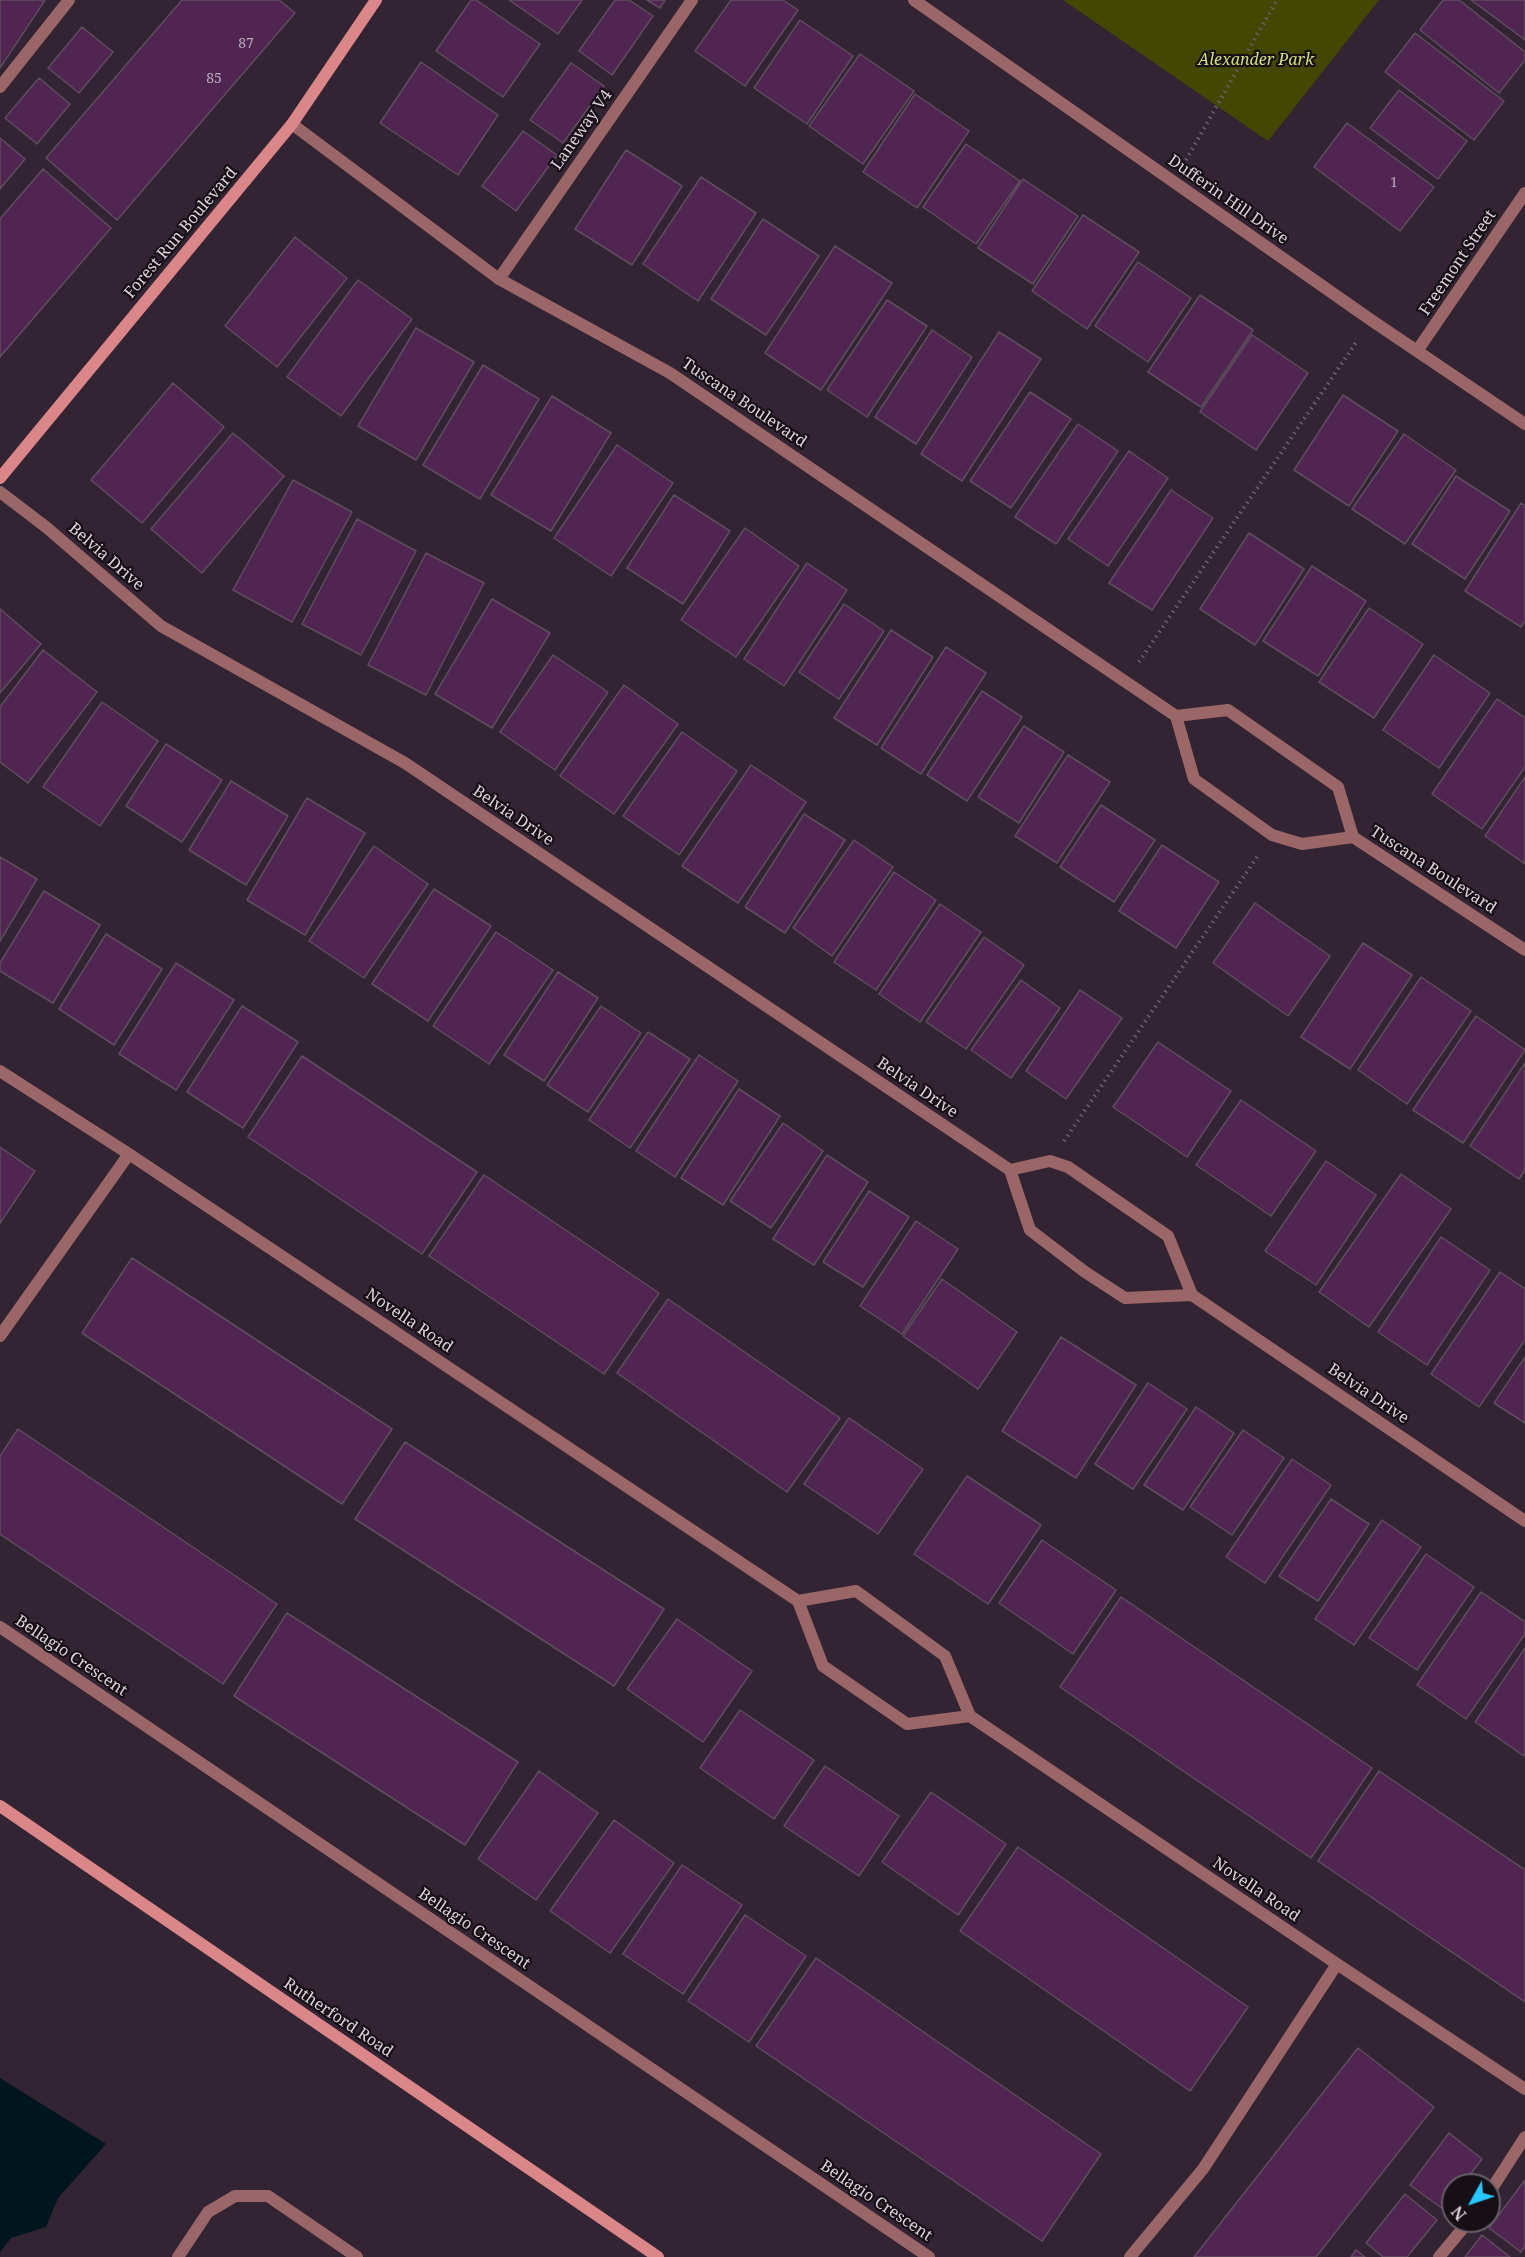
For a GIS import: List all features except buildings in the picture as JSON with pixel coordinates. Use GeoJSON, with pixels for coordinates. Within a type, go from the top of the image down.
{"type":"FeatureCollection","features":[{"type":"Feature","properties":{"kind":"main road","name":"Forest Run Boulevard"},"geometry":{"type":"LineString","coordinates":[[0,478],[292,124],[376,0]]}},
{"type":"Feature","properties":{"kind":"main road","name":"Rutherford Road"},"geometry":{"type":"LineString","coordinates":[[0,1806],[658,2257]]}},
{"type":"Feature","properties":{"kind":"street"},"geometry":{"type":"LineString","coordinates":[[0,87],[69,0]]}},
{"type":"Feature","properties":{"kind":"street","name":"Laneway V4"},"geometry":{"type":"LineString","coordinates":[[499,279],[692,0]]}},
{"type":"Feature","properties":{"kind":"street","name":"Dufferin Hill Drive"},"geometry":{"type":"LineString","coordinates":[[914,0],[1371,320],[1525,424]]}},
{"type":"Feature","properties":{"kind":"street","name":"Tuscana Boulevard"},"geometry":{"type":"LineString","coordinates":[[292,124],[499,279],[670,373],[1176,716],[1228,710],[1338,787],[1353,837],[1525,950]]}},
{"type":"Feature","properties":{"kind":"street","name":"Freemont Street"},"geometry":{"type":"LineString","coordinates":[[1417,351],[1525,193]]}},
{"type":"Feature","properties":{"kind":"street","name":"Belvia Drive"},"geometry":{"type":"LineString","coordinates":[[0,492],[46,527],[162,626],[405,763],[1010,1170]]}},
{"type":"Feature","properties":{"kind":"street","name":"Tuscana Boulevard"},"geometry":{"type":"LineString","coordinates":[[1176,716],[1194,778],[1272,835],[1302,844],[1353,837]]}},
{"type":"Feature","properties":{"kind":"street","name":"Novella Road"},"geometry":{"type":"LineString","coordinates":[[0,1071],[129,1154],[798,1601]]}},
{"type":"Feature","properties":{"kind":"street"},"geometry":{"type":"LineString","coordinates":[[0,1336],[129,1154]]}},
{"type":"Feature","properties":{"kind":"street"},"geometry":{"type":"LineString","coordinates":[[1050,1161],[1068,1167],[1168,1236],[1192,1295],[1125,1298],[1029,1230],[1010,1170],[1050,1161]]}},
{"type":"Feature","properties":{"kind":"street","name":"Belvia Drive"},"geometry":{"type":"LineString","coordinates":[[1192,1295],[1525,1521]]}},
{"type":"Feature","properties":{"kind":"street"},"geometry":{"type":"LineString","coordinates":[[856,1591],[945,1656],[970,1716],[907,1724],[823,1666],[798,1601],[856,1591]]}},
{"type":"Feature","properties":{"kind":"street","name":"Bellagio Crescent"},"geometry":{"type":"LineString","coordinates":[[0,1628],[929,2257]]}},
{"type":"Feature","properties":{"kind":"street","name":"Novella Road"},"geometry":{"type":"LineString","coordinates":[[970,1716],[1525,2089]]}},
{"type":"Feature","properties":{"kind":"street"},"geometry":{"type":"LineString","coordinates":[[1130,2257],[1203,2169],[1336,1964]]}},
{"type":"Feature","properties":{"kind":"street"},"geometry":{"type":"LineString","coordinates":[[1501,2174],[1525,2137]]}},
{"type":"Feature","properties":{"kind":"street"},"geometry":{"type":"LineString","coordinates":[[178,2257],[208,2212],[235,2196],[268,2196],[357,2257]]}},
{"type":"Feature","properties":{"kind":"street"},"geometry":{"type":"LineString","coordinates":[[1439,2257],[1459,2233]]}},
{"type":"Feature","properties":{"kind":"path"},"geometry":{"type":"LineString","coordinates":[[1173,181],[1276,1]]}},
{"type":"Feature","properties":{"kind":"path"},"geometry":{"type":"LineString","coordinates":[[1126,683],[1371,320]]}},
{"type":"Feature","properties":{"kind":"path"},"geometry":{"type":"LineString","coordinates":[[1050,1161],[1272,835]]}},
{"type":"Feature","properties":{"kind":"green space","name":"Alexander Park"},"geometry":{"type":"Polygon","coordinates":[[[1063,0],[1379,0],[1268,141],[1063,0]]]}},
{"type":"Feature","properties":{"kind":"water"},"geometry":{"type":"Polygon","coordinates":[[[0,2078],[106,2144],[58,2198],[46,2227],[11,2238],[0,2252],[0,2078]]]}}]}
